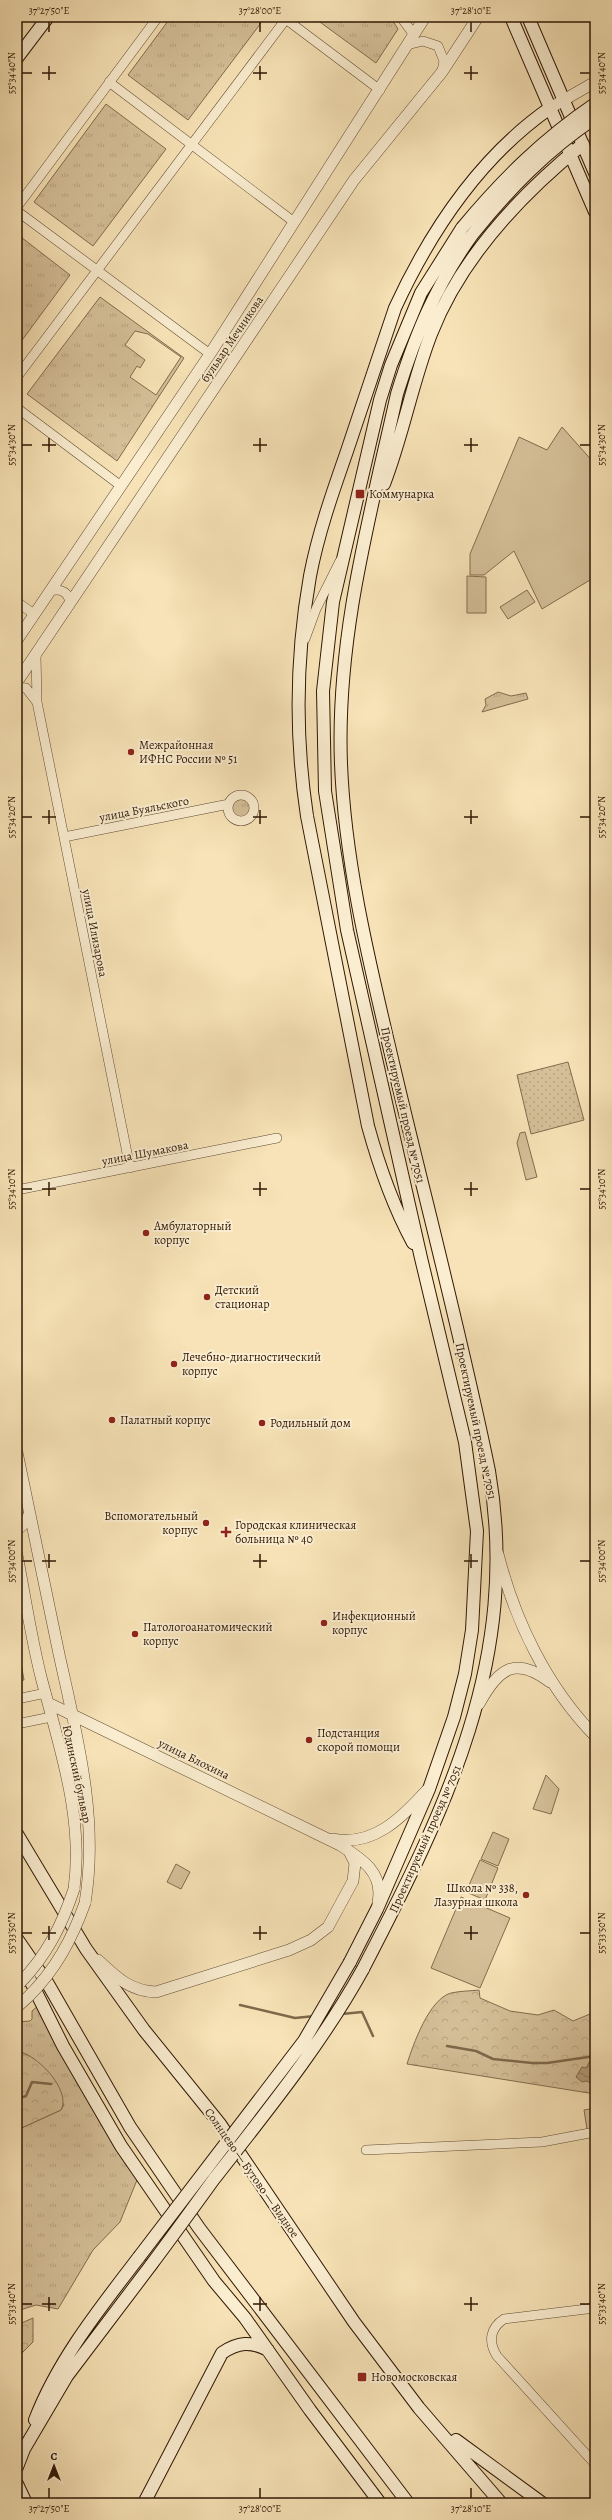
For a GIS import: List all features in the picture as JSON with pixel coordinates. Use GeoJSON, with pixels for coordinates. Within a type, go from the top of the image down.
{"type":"FeatureCollection","features":[{"type":"Feature","properties":{"kind":"main road"},"geometry":{"type":"LineString","coordinates":[[17,58],[48,17]]}},
{"type":"Feature","properties":{"kind":"main road"},"geometry":{"type":"LineString","coordinates":[[511,17],[595,212]]}},
{"type":"Feature","properties":{"kind":"main road"},"geometry":{"type":"LineString","coordinates":[[528,17],[595,173]]}},
{"type":"Feature","properties":{"kind":"main road"},"geometry":{"type":"LineString","coordinates":[[467,231],[496,187],[523,160],[565,124],[595,104]]}},
{"type":"Feature","properties":{"kind":"main road"},"geometry":{"type":"LineString","coordinates":[[421,1258],[403,1225],[375,1150],[349,1031],[302,784],[298,713],[300,658],[310,576],[321,530],[390,323],[408,280],[447,214],[480,172],[514,138],[550,108]]}},
{"type":"Feature","properties":{"kind":"main road"},"geometry":{"type":"LineString","coordinates":[[467,231],[504,196],[530,168],[570,134],[595,118]]}},
{"type":"Feature","properties":{"kind":"main road"},"geometry":{"type":"LineString","coordinates":[[368,523],[387,476],[431,333],[456,283],[481,245],[494,230],[570,154],[583,144]]}},
{"type":"Feature","properties":{"kind":"main road","name":"Проектируемый проезд № 7051"},"geometry":{"type":"LineString","coordinates":[[24,2449],[67,2376],[152,2266],[213,2181],[307,2060],[330,2025],[363,1969],[440,1810],[460,1760],[478,1704],[492,1631],[497,1553],[494,1496],[484,1445],[370,966],[346,817],[341,763],[344,656],[358,571],[397,394],[408,360],[434,295],[467,231]]}},
{"type":"Feature","properties":{"kind":"main road","name":"Проектируемый проезд № 7051"},"geometry":{"type":"LineString","coordinates":[[24,2449],[58,2371],[138,2257],[304,2041],[350,1962],[377,1909],[429,1789],[454,1717],[465,1674],[474,1604],[478,1531],[465,1442],[421,1258],[354,963],[334,856],[326,798],[322,737],[322,691],[333,602],[380,400],[391,365],[421,293],[467,231]]}},
{"type":"Feature","properties":{"kind":"main road","name":"Солнцево — Бутово — Видное"},"geometry":{"type":"LineString","coordinates":[[17,1834],[86,1949],[144,2030],[220,2124],[354,2322],[419,2408],[501,2503]]}},
{"type":"Feature","properties":{"kind":"main road"},"geometry":{"type":"LineString","coordinates":[[17,1939],[48,1984],[130,2127],[199,2228],[408,2503]]}},
{"type":"Feature","properties":{"kind":"main road"},"geometry":{"type":"LineString","coordinates":[[17,1954],[63,2046],[121,2146],[214,2281],[269,2350],[310,2410],[380,2503]]}},
{"type":"Feature","properties":{"kind":"main road"},"geometry":{"type":"LineString","coordinates":[[144,2503],[222,2353],[238,2344],[248,2343],[256,2344],[269,2350]]}},
{"type":"Feature","properties":{"kind":"main road"},"geometry":{"type":"LineString","coordinates":[[419,2408],[465,2449],[542,2503]]}},
{"type":"Feature","properties":{"kind":"main road"},"geometry":{"type":"LineString","coordinates":[[17,2466],[24,2449]]}},
{"type":"Feature","properties":{"kind":"main road"},"geometry":{"type":"LineString","coordinates":[[17,2484],[26,2503]]}},
{"type":"Feature","properties":{"kind":"street"},"geometry":{"type":"LineString","coordinates":[[17,207],[158,17]]}},
{"type":"Feature","properties":{"kind":"street"},"geometry":{"type":"LineString","coordinates":[[401,17],[414,35]]}},
{"type":"Feature","properties":{"kind":"street","name":"бульвар Мечникова"},"geometry":{"type":"LineString","coordinates":[[17,640],[210,354],[380,90],[425,17]]}},
{"type":"Feature","properties":{"kind":"street"},"geometry":{"type":"LineString","coordinates":[[17,377],[192,146],[285,18],[380,90]]}},
{"type":"Feature","properties":{"kind":"street","name":"бульвар Мечникова"},"geometry":{"type":"LineString","coordinates":[[17,682],[354,180],[442,72],[479,18]]}},
{"type":"Feature","properties":{"kind":"street"},"geometry":{"type":"LineString","coordinates":[[407,45],[423,41],[438,46],[444,61],[442,72]]}},
{"type":"Feature","properties":{"kind":"street"},"geometry":{"type":"LineString","coordinates":[[109,82],[294,222]]}},
{"type":"Feature","properties":{"kind":"street"},"geometry":{"type":"LineString","coordinates":[[550,108],[595,82]]}},
{"type":"Feature","properties":{"kind":"street"},"geometry":{"type":"LineString","coordinates":[[17,211],[210,354]]}},
{"type":"Feature","properties":{"kind":"street"},"geometry":{"type":"LineString","coordinates":[[17,408],[121,486]]}},
{"type":"Feature","properties":{"kind":"street"},"geometry":{"type":"LineString","coordinates":[[300,658],[316,608],[343,555]]}},
{"type":"Feature","properties":{"kind":"street"},"geometry":{"type":"LineString","coordinates":[[50,591],[64,591],[69,597],[70,604]]}},
{"type":"Feature","properties":{"kind":"street"},"geometry":{"type":"LineString","coordinates":[[17,602],[34,614]]}},
{"type":"Feature","properties":{"kind":"street","name":"улица Илизарова"},"geometry":{"type":"LineString","coordinates":[[36,655],[37,702],[130,1168]]}},
{"type":"Feature","properties":{"kind":"street"},"geometry":{"type":"LineString","coordinates":[[17,687],[26,688],[37,702]]}},
{"type":"Feature","properties":{"kind":"street","name":"улица Буяльского"},"geometry":{"type":"LineString","coordinates":[[64,837],[229,804]]}},
{"type":"Feature","properties":{"kind":"street","name":"улица Шумакова"},"geometry":{"type":"LineString","coordinates":[[17,1190],[277,1138]]}},
{"type":"Feature","properties":{"kind":"street","name":"Юдинский бульвар"},"geometry":{"type":"LineString","coordinates":[[17,1452],[77,1739],[90,1827],[91,1858],[85,1903],[61,1957],[17,2007]]}},
{"type":"Feature","properties":{"kind":"street"},"geometry":{"type":"LineString","coordinates":[[17,1531],[23,1526],[29,1512]]}},
{"type":"Feature","properties":{"kind":"street"},"geometry":{"type":"LineString","coordinates":[[497,1553],[512,1603],[551,1682],[595,1736]]}},
{"type":"Feature","properties":{"kind":"street","name":"Юдинский бульвар"},"geometry":{"type":"LineString","coordinates":[[17,1555],[76,1832],[77,1867],[74,1889],[66,1915],[50,1946],[19,1984]]}},
{"type":"Feature","properties":{"kind":"street"},"geometry":{"type":"LineString","coordinates":[[478,1704],[493,1680],[508,1669],[529,1669],[551,1682]]}},
{"type":"Feature","properties":{"kind":"street"},"geometry":{"type":"LineString","coordinates":[[17,1699],[47,1698]]}},
{"type":"Feature","properties":{"kind":"street","name":"улица Блохина"},"geometry":{"type":"LineString","coordinates":[[47,1698],[72,1715],[328,1838]]}},
{"type":"Feature","properties":{"kind":"street"},"geometry":{"type":"LineString","coordinates":[[17,1724],[52,1717]]}},
{"type":"Feature","properties":{"kind":"street"},"geometry":{"type":"LineString","coordinates":[[328,1838],[348,1840],[376,1834],[396,1822],[429,1789]]}},
{"type":"Feature","properties":{"kind":"street"},"geometry":{"type":"LineString","coordinates":[[328,1838],[365,1862],[374,1873],[379,1888],[377,1909]]}},
{"type":"Feature","properties":{"kind":"street"},"geometry":{"type":"LineString","coordinates":[[86,1949],[130,1988],[142,1992],[156,1992],[175,1988],[289,1950],[311,1940],[328,1927],[336,1915],[355,1876],[355,1863],[349,1851]]}},
{"type":"Feature","properties":{"kind":"street"},"geometry":{"type":"LineString","coordinates":[[366,2150],[542,2142],[595,2132]]}},
{"type":"Feature","properties":{"kind":"street"},"geometry":{"type":"LineString","coordinates":[[595,2308],[504,2319],[495,2326],[491,2338],[497,2356],[595,2464]]}},
{"type":"Feature","properties":{"kind":"green space"},"geometry":{"type":"Polygon","coordinates":[[[171,17],[252,17],[261,23],[188,120],[128,75],[171,17]]]}},
{"type":"Feature","properties":{"kind":"green space"},"geometry":{"type":"Polygon","coordinates":[[[313,17],[390,17],[398,29],[376,63],[313,17]]]}},
{"type":"Feature","properties":{"kind":"green space"},"geometry":{"type":"Polygon","coordinates":[[[106,104],[166,149],[93,246],[34,202],[106,104]]]}},
{"type":"Feature","properties":{"kind":"green space"},"geometry":{"type":"Polygon","coordinates":[[[17,234],[70,275],[17,347],[17,234]]]}},
{"type":"Feature","properties":{"kind":"green space"},"geometry":{"type":"Polygon","coordinates":[[[100,297],[184,358],[117,461],[27,394],[100,297]],[[135,331],[125,345],[145,360],[140,368],[137,366],[130,377],[156,395],[181,357],[148,334],[135,331]]]}},
{"type":"Feature","properties":{"kind":"green space"},"geometry":{"type":"Polygon","coordinates":[[[562,427],[595,464],[595,577],[542,609],[514,551],[484,575],[470,575],[470,554],[519,437],[547,450],[562,427]]]}},
{"type":"Feature","properties":{"kind":"green space"},"geometry":{"type":"Polygon","coordinates":[[[467,576],[486,577],[486,613],[467,613],[467,576]]]}},
{"type":"Feature","properties":{"kind":"green space"},"geometry":{"type":"Polygon","coordinates":[[[527,590],[535,602],[508,619],[500,607],[527,590]]]}},
{"type":"Feature","properties":{"kind":"green space"},"geometry":{"type":"Polygon","coordinates":[[[498,692],[511,696],[526,693],[528,699],[482,712],[486,705],[485,699],[498,692]]]}},
{"type":"Feature","properties":{"kind":"green space"},"geometry":{"type":"Polygon","coordinates":[[[237,799],[245,799],[250,804],[248,815],[245,817],[237,817],[232,812],[232,804],[237,799]]]}},
{"type":"Feature","properties":{"kind":"green space"},"geometry":{"type":"Polygon","coordinates":[[[568,1062],[584,1120],[531,1134],[517,1075],[568,1062]]]}},
{"type":"Feature","properties":{"kind":"green space"},"geometry":{"type":"Polygon","coordinates":[[[525,1132],[537,1177],[526,1180],[517,1143],[520,1133],[525,1132]]]}},
{"type":"Feature","properties":{"kind":"green space"},"geometry":{"type":"Polygon","coordinates":[[[17,1641],[24,1680],[17,1681],[17,1641]]]}},
{"type":"Feature","properties":{"kind":"green space"},"geometry":{"type":"Polygon","coordinates":[[[546,1775],[559,1789],[551,1814],[533,1809],[546,1775]]]}},
{"type":"Feature","properties":{"kind":"green space"},"geometry":{"type":"Polygon","coordinates":[[[493,1832],[509,1839],[498,1866],[481,1859],[493,1832]]]}},
{"type":"Feature","properties":{"kind":"green space"},"geometry":{"type":"Polygon","coordinates":[[[480,1860],[498,1868],[485,1900],[466,1892],[480,1860]]]}},
{"type":"Feature","properties":{"kind":"green space"},"geometry":{"type":"Polygon","coordinates":[[[176,1864],[190,1872],[181,1889],[167,1882],[176,1864]]]}},
{"type":"Feature","properties":{"kind":"green space"},"geometry":{"type":"Polygon","coordinates":[[[461,1897],[510,1918],[480,1988],[431,1968],[461,1897]]]}},
{"type":"Feature","properties":{"kind":"green space"},"geometry":{"type":"Polygon","coordinates":[[[479,1990],[480,1998],[510,2011],[538,2015],[554,2010],[573,2021],[595,2012],[595,2094],[407,2064],[423,2024],[436,2004],[443,1997],[451,1993],[479,1990]]]}},
{"type":"Feature","properties":{"kind":"green space"},"geometry":{"type":"Polygon","coordinates":[[[39,2005],[137,2180],[120,2222],[93,2250],[58,2309],[36,2305],[17,2311],[17,2130],[61,2110],[64,2105],[51,2081],[39,2065],[32,2058],[17,2052],[17,2022],[30,2021],[32,2019],[32,2011],[39,2005]]]}},
{"type":"Feature","properties":{"kind":"green space"},"geometry":{"type":"Polygon","coordinates":[[[17,2052],[33,2058],[42,2065],[57,2083],[63,2102],[61,2110],[17,2130],[17,2052]]]}},
{"type":"Feature","properties":{"kind":"green space"},"geometry":{"type":"Polygon","coordinates":[[[595,2108],[595,2127],[587,2129],[584,2110],[595,2108]]]}},
{"type":"Feature","properties":{"kind":"green space"},"geometry":{"type":"Polygon","coordinates":[[[33,2318],[33,2342],[17,2358],[17,2325],[33,2318]]]}},
{"type":"Feature","properties":{"kind":"water"},"geometry":{"type":"Polygon","coordinates":[[[590,2061],[595,2062],[595,2084],[586,2081],[582,2082],[576,2077],[582,2067],[586,2068],[590,2061]]]}},
{"type":"Feature","properties":{"kind":"waterway"},"geometry":{"type":"LineString","coordinates":[[240,2005],[295,2018],[315,2016]]}},
{"type":"Feature","properties":{"kind":"waterway"},"geometry":{"type":"LineString","coordinates":[[342,2014],[362,2012],[373,2036]]}},
{"type":"Feature","properties":{"kind":"waterway"},"geometry":{"type":"LineString","coordinates":[[447,2046],[476,2051],[493,2059],[532,2063],[547,2063],[595,2056]]}},
{"type":"Feature","properties":{"kind":"waterway"},"geometry":{"type":"LineString","coordinates":[[17,2099],[26,2096],[32,2082],[51,2084]]}},
{"type":"Feature","properties":{"kind":"place","name":"Коммунарка"},"geometry":{"type":"Point","coordinates":[360,494]}},
{"type":"Feature","properties":{"kind":"place","name":"Межрайонная ИФНС России № 51"},"geometry":{"type":"Point","coordinates":[131,752]}},
{"type":"Feature","properties":{"kind":"place","name":"Амбулаторный корпус"},"geometry":{"type":"Point","coordinates":[146,1233]}},
{"type":"Feature","properties":{"kind":"place","name":"Детский стационар"},"geometry":{"type":"Point","coordinates":[207,1297]}},
{"type":"Feature","properties":{"kind":"place","name":"Лечебно-диагностический корпус"},"geometry":{"type":"Point","coordinates":[174,1364]}},
{"type":"Feature","properties":{"kind":"place","name":"Палатный корпус"},"geometry":{"type":"Point","coordinates":[112,1420]}},
{"type":"Feature","properties":{"kind":"place","name":"Родильный дом"},"geometry":{"type":"Point","coordinates":[262,1423]}},
{"type":"Feature","properties":{"kind":"place","name":"Вспомогательный корпус"},"geometry":{"type":"Point","coordinates":[206,1523]}},
{"type":"Feature","properties":{"kind":"place","name":"Городская клиническая больница № 40"},"geometry":{"type":"Point","coordinates":[226,1532]}},
{"type":"Feature","properties":{"kind":"place","name":"Инфекционный корпус"},"geometry":{"type":"Point","coordinates":[324,1623]}},
{"type":"Feature","properties":{"kind":"place","name":"Патологоанатомический корпус"},"geometry":{"type":"Point","coordinates":[135,1634]}},
{"type":"Feature","properties":{"kind":"place","name":"Подстанция скорой помощи"},"geometry":{"type":"Point","coordinates":[309,1740]}},
{"type":"Feature","properties":{"kind":"place","name":"Школа № 338, Лазурная школа"},"geometry":{"type":"Point","coordinates":[526,1895]}},
{"type":"Feature","properties":{"kind":"place","name":"Новомосковская"},"geometry":{"type":"Point","coordinates":[362,2377]}}]}
